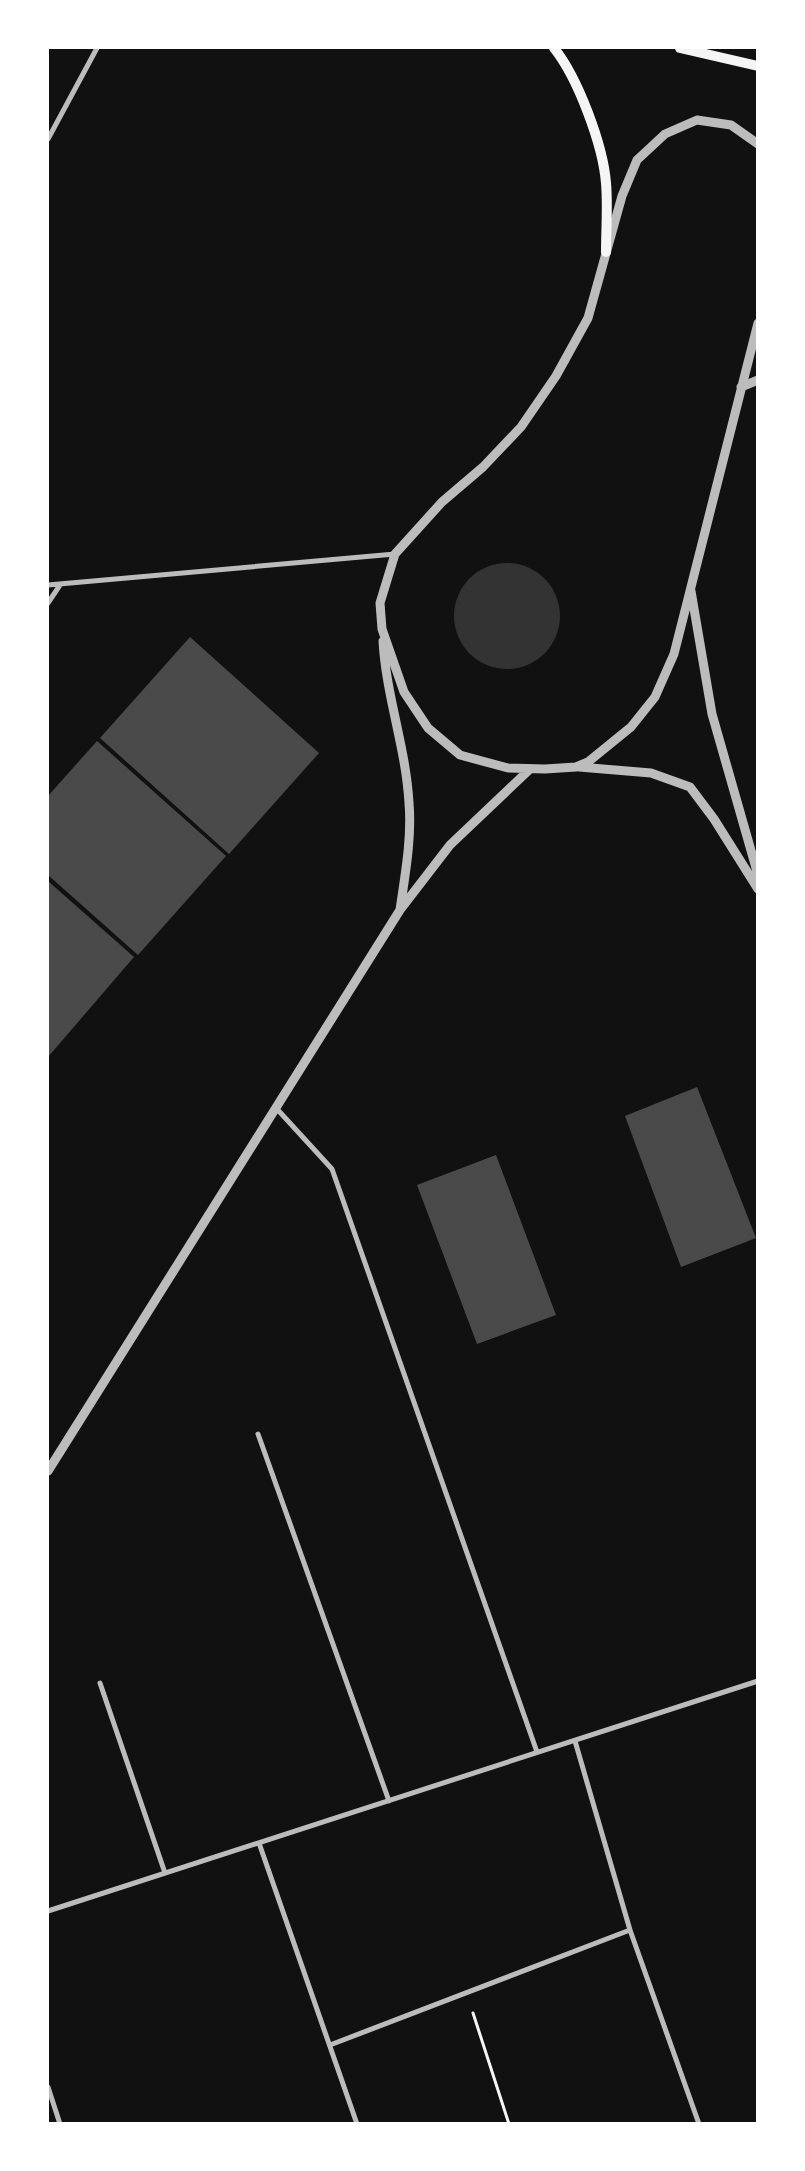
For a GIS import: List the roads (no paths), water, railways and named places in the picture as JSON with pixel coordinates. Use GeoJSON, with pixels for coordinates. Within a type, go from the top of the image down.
{"type":"FeatureCollection","features":[{"type":"Feature","properties":{"kind":"main road"},"geometry":{"type":"LineString","coordinates":[[554,48],[564,61],[591,119],[606,182],[606,252]]}},
{"type":"Feature","properties":{"kind":"main road"},"geometry":{"type":"LineString","coordinates":[[680,48],[758,66]]}},
{"type":"Feature","properties":{"kind":"street"},"geometry":{"type":"LineString","coordinates":[[48,139],[97,48]]}},
{"type":"Feature","properties":{"kind":"street"},"geometry":{"type":"LineString","coordinates":[[400,910],[406,864],[410,804],[401,742],[385,669],[380,602],[395,554],[442,502],[483,467],[521,427],[556,376],[588,318],[622,196],[637,160],[665,134],[697,120],[732,125],[758,144]]}},
{"type":"Feature","properties":{"kind":"street"},"geometry":{"type":"LineString","coordinates":[[576,767],[588,762],[631,727],[655,697],[674,654],[758,323]]}},
{"type":"Feature","properties":{"kind":"street"},"geometry":{"type":"LineString","coordinates":[[741,387],[758,380]]}},
{"type":"Feature","properties":{"kind":"street"},"geometry":{"type":"LineString","coordinates":[[48,585],[60,586],[395,554]]}},
{"type":"Feature","properties":{"kind":"street"},"geometry":{"type":"LineString","coordinates":[[690,585],[712,714],[758,875]]}},
{"type":"Feature","properties":{"kind":"street"},"geometry":{"type":"LineString","coordinates":[[48,603],[60,586]]}},
{"type":"Feature","properties":{"kind":"street"},"geometry":{"type":"LineString","coordinates":[[382,629],[404,692],[428,728],[460,755],[508,768],[576,767],[651,772],[690,787],[714,819],[758,889]]}},
{"type":"Feature","properties":{"kind":"street"},"geometry":{"type":"LineString","coordinates":[[48,1470],[277,1109],[400,910],[450,845],[530,769]]}},
{"type":"Feature","properties":{"kind":"street"},"geometry":{"type":"LineString","coordinates":[[277,1109],[332,1170],[537,1752]]}},
{"type":"Feature","properties":{"kind":"street"},"geometry":{"type":"LineString","coordinates":[[258,1434],[389,1801]]}},
{"type":"Feature","properties":{"kind":"street"},"geometry":{"type":"LineString","coordinates":[[48,1911],[758,1681]]}},
{"type":"Feature","properties":{"kind":"street"},"geometry":{"type":"LineString","coordinates":[[100,1683],[165,1873]]}},
{"type":"Feature","properties":{"kind":"street"},"geometry":{"type":"LineString","coordinates":[[574,1741],[630,1930],[700,2124]]}},
{"type":"Feature","properties":{"kind":"street"},"geometry":{"type":"LineString","coordinates":[[259,1843],[357,2124]]}},
{"type":"Feature","properties":{"kind":"street"},"geometry":{"type":"LineString","coordinates":[[330,2045],[630,1930]]}},
{"type":"Feature","properties":{"kind":"street"},"geometry":{"type":"LineString","coordinates":[[48,2087],[60,2124]]}}]}
